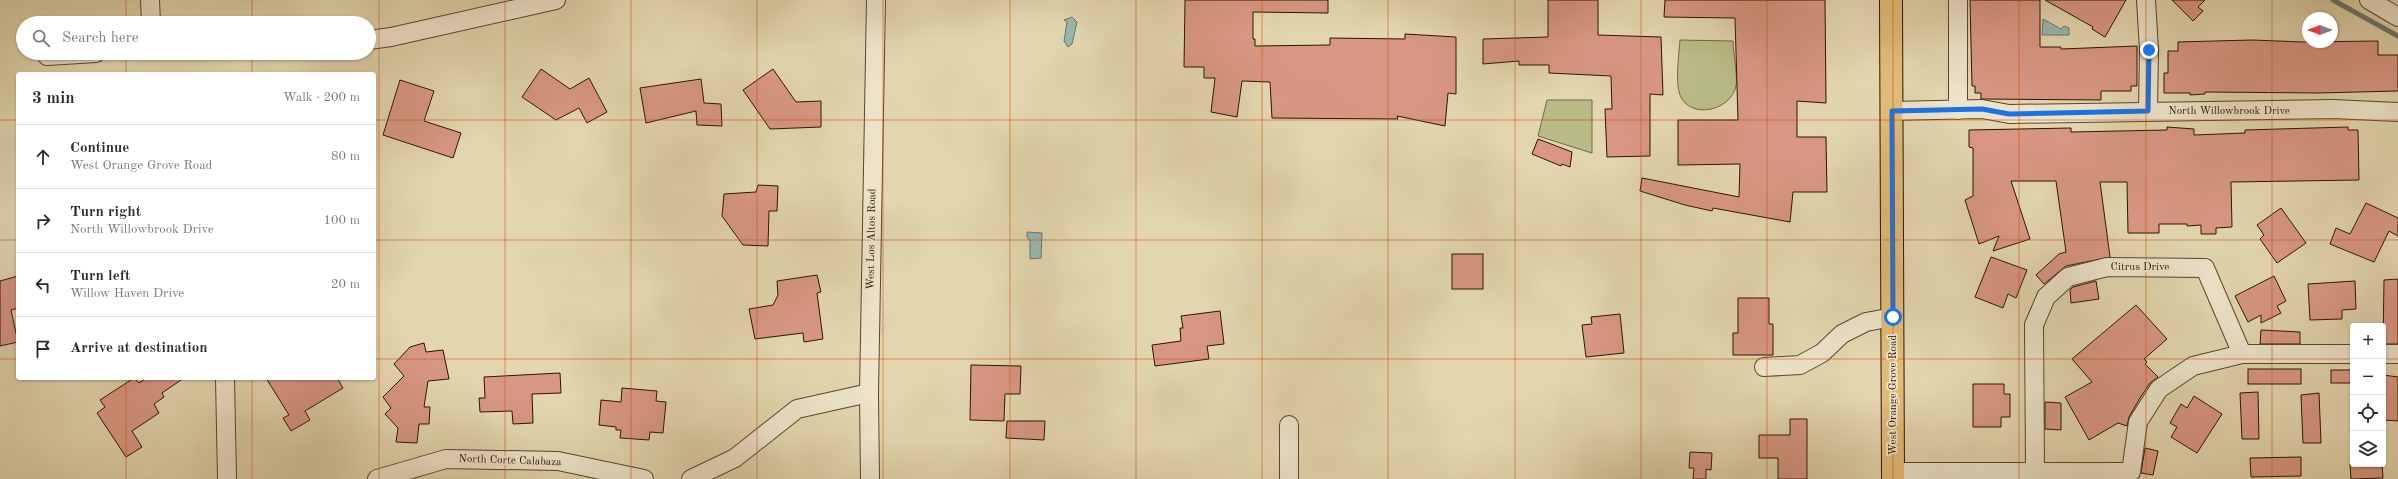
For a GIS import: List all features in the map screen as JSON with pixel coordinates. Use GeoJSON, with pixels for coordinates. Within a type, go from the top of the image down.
{"type":"FeatureCollection","features":[{"type":"Feature","properties":{"kind":"main road","name":"West Orange Grove Road"},"geometry":{"type":"LineString","coordinates":[[1891,0],[1893,475]]}},
{"type":"Feature","properties":{"kind":"street"},"geometry":{"type":"LineString","coordinates":[[150,0],[151,16]]}},
{"type":"Feature","properties":{"kind":"street"},"geometry":{"type":"LineString","coordinates":[[376,39],[556,0]]}},
{"type":"Feature","properties":{"kind":"street","name":"West Los Altos Road"},"geometry":{"type":"LineString","coordinates":[[870,479],[869,393],[876,0]]}},
{"type":"Feature","properties":{"kind":"street"},"geometry":{"type":"LineString","coordinates":[[1958,0],[1958,110]]}},
{"type":"Feature","properties":{"kind":"street"},"geometry":{"type":"LineString","coordinates":[[2146,0],[2149,50],[2148,111]]}},
{"type":"Feature","properties":{"kind":"street"},"geometry":{"type":"LineString","coordinates":[[2369,0],[2398,17]]}},
{"type":"Feature","properties":{"kind":"street","name":"North Willowbrook Drive"},"geometry":{"type":"LineString","coordinates":[[1892,111],[1982,109],[2009,114],[2333,109],[2398,112]]}},
{"type":"Feature","properties":{"kind":"street","name":"Citrus Drive"},"geometry":{"type":"LineString","coordinates":[[2035,471],[2034,325],[2046,297],[2068,277],[2107,267],[2205,268],[2242,354]]}},
{"type":"Feature","properties":{"kind":"street"},"geometry":{"type":"LineString","coordinates":[[1764,367],[1800,366],[1822,353],[1842,334],[1866,322],[1893,317]]}},
{"type":"Feature","properties":{"kind":"street"},"geometry":{"type":"LineString","coordinates":[[1893,475],[2035,471],[2131,472],[2138,422],[2159,389],[2193,366],[2242,354],[2350,354]]}},
{"type":"Feature","properties":{"kind":"street"},"geometry":{"type":"LineString","coordinates":[[2386,354],[2398,354]]}},
{"type":"Feature","properties":{"kind":"street"},"geometry":{"type":"LineString","coordinates":[[224,380],[227,479]]}},
{"type":"Feature","properties":{"kind":"street"},"geometry":{"type":"LineString","coordinates":[[691,479],[735,458],[797,409],[869,393]]}},
{"type":"Feature","properties":{"kind":"street"},"geometry":{"type":"LineString","coordinates":[[1289,425],[1289,479]]}},
{"type":"Feature","properties":{"kind":"street","name":"North Corte Calabaza"},"geometry":{"type":"LineString","coordinates":[[377,479],[446,458],[558,461],[644,479]]}},
{"type":"Feature","properties":{"kind":"green space"},"geometry":{"type":"Polygon","coordinates":[[[1680,40],[1733,41],[1736,86],[1733,95],[1727,101],[1719,106],[1701,110],[1692,108],[1685,103],[1680,95],[1678,83],[1680,40]]]}},
{"type":"Feature","properties":{"kind":"green space"},"geometry":{"type":"Polygon","coordinates":[[[1547,100],[1592,100],[1592,153],[1538,136],[1547,100]]]}},
{"type":"Feature","properties":{"kind":"water"},"geometry":{"type":"Polygon","coordinates":[[[1072,17],[1077,22],[1072,44],[1068,47],[1064,41],[1067,22],[1064,20],[1072,17]]]}},
{"type":"Feature","properties":{"kind":"water"},"geometry":{"type":"Polygon","coordinates":[[[2043,19],[2061,29],[2064,26],[2069,28],[2069,35],[2042,35],[2043,19]]]}},
{"type":"Feature","properties":{"kind":"water"},"geometry":{"type":"Polygon","coordinates":[[[1027,232],[1042,233],[1041,258],[1030,259],[1030,241],[1027,237],[1027,232]]]}},
{"type":"Feature","properties":{"kind":"building"},"geometry":{"type":"Polygon","coordinates":[[[1185,0],[1328,0],[1328,13],[1253,12],[1253,39],[1255,39],[1255,46],[1330,45],[1330,38],[1405,39],[1405,34],[1456,37],[1456,94],[1448,93],[1445,126],[1397,116],[1398,119],[1272,118],[1270,82],[1242,81],[1237,117],[1211,112],[1215,78],[1204,78],[1204,67],[1184,67],[1185,0]]]}},
{"type":"Feature","properties":{"kind":"building"},"geometry":{"type":"Polygon","coordinates":[[[1548,0],[1598,0],[1598,35],[1661,37],[1663,95],[1650,94],[1650,156],[1607,157],[1605,109],[1612,109],[1611,76],[1549,73],[1549,65],[1519,65],[1519,61],[1483,64],[1483,39],[1548,37],[1548,0]]]}},
{"type":"Feature","properties":{"kind":"building"},"geometry":{"type":"Polygon","coordinates":[[[1665,0],[1825,0],[1826,103],[1797,101],[1797,137],[1826,137],[1827,192],[1793,192],[1790,222],[1713,208],[1712,211],[1685,205],[1640,191],[1642,178],[1739,197],[1740,164],[1678,165],[1678,120],[1738,120],[1735,18],[1664,17],[1665,0]]]}},
{"type":"Feature","properties":{"kind":"building"},"geometry":{"type":"Polygon","coordinates":[[[1970,0],[2040,0],[2040,47],[2061,47],[2061,49],[2137,46],[2137,86],[2131,86],[2131,91],[2101,91],[2101,100],[1981,99],[1981,93],[1975,93],[1975,86],[1972,86],[1970,0]]]}},
{"type":"Feature","properties":{"kind":"building"},"geometry":{"type":"Polygon","coordinates":[[[2045,0],[2126,0],[2105,37],[2092,29],[2093,27],[2045,0]]]}},
{"type":"Feature","properties":{"kind":"building"},"geometry":{"type":"Polygon","coordinates":[[[2172,0],[2205,0],[2198,7],[2203,11],[2193,21],[2172,0]]]}},
{"type":"Feature","properties":{"kind":"building"},"geometry":{"type":"Polygon","coordinates":[[[2252,40],[2302,42],[2302,48],[2338,48],[2338,42],[2378,41],[2378,55],[2398,55],[2398,91],[2318,93],[2205,92],[2205,94],[2190,95],[2190,93],[2164,93],[2164,73],[2168,73],[2168,51],[2178,51],[2178,42],[2252,40]]]}},
{"type":"Feature","properties":{"kind":"building"},"geometry":{"type":"Polygon","coordinates":[[[541,69],[570,89],[589,78],[607,112],[587,123],[579,108],[556,120],[522,97],[541,69]]]}},
{"type":"Feature","properties":{"kind":"building"},"geometry":{"type":"Polygon","coordinates":[[[773,69],[796,102],[821,101],[821,127],[770,129],[743,90],[773,69]]]}},
{"type":"Feature","properties":{"kind":"building"},"geometry":{"type":"Polygon","coordinates":[[[701,79],[704,103],[721,104],[722,126],[697,125],[696,111],[646,123],[640,88],[701,79]]]}},
{"type":"Feature","properties":{"kind":"building"},"geometry":{"type":"Polygon","coordinates":[[[400,80],[434,91],[424,121],[461,133],[453,158],[383,135],[400,80]]]}},
{"type":"Feature","properties":{"kind":"building"},"geometry":{"type":"Polygon","coordinates":[[[2167,127],[2194,129],[2194,135],[2245,133],[2245,130],[2348,127],[2348,130],[2358,130],[2359,180],[2231,182],[2232,227],[2216,228],[2216,234],[2201,234],[2201,225],[2187,226],[2187,224],[2159,224],[2159,233],[2128,233],[2127,182],[2100,182],[2110,257],[2066,266],[2044,284],[2036,275],[2059,254],[2066,252],[2056,181],[2011,181],[2030,239],[1993,251],[1999,236],[1979,244],[1965,200],[1973,196],[1973,148],[1969,147],[1969,130],[2071,128],[2071,132],[2167,130],[2167,127]]]}},
{"type":"Feature","properties":{"kind":"building"},"geometry":{"type":"Polygon","coordinates":[[[1538,139],[1572,152],[1570,167],[1562,164],[1561,166],[1532,154],[1538,139]]]}},
{"type":"Feature","properties":{"kind":"building"},"geometry":{"type":"Polygon","coordinates":[[[758,185],[778,186],[777,211],[769,211],[768,246],[743,245],[722,216],[724,194],[756,192],[758,185]]]}},
{"type":"Feature","properties":{"kind":"building"},"geometry":{"type":"Polygon","coordinates":[[[2366,203],[2398,218],[2398,236],[2389,231],[2374,262],[2330,244],[2336,228],[2350,234],[2366,203]]]}},
{"type":"Feature","properties":{"kind":"building"},"geometry":{"type":"Polygon","coordinates":[[[2281,208],[2306,243],[2277,263],[2260,239],[2264,235],[2257,225],[2281,208]]]}},
{"type":"Feature","properties":{"kind":"building"},"geometry":{"type":"Polygon","coordinates":[[[1452,254],[1483,254],[1483,289],[1452,289],[1452,254]]]}},
{"type":"Feature","properties":{"kind":"building"},"geometry":{"type":"Polygon","coordinates":[[[1991,257],[2027,270],[2016,298],[2008,294],[2003,308],[1975,297],[1991,257]]]}},
{"type":"Feature","properties":{"kind":"building"},"geometry":{"type":"Polygon","coordinates":[[[817,275],[821,292],[817,293],[823,339],[804,342],[803,333],[755,339],[749,309],[773,305],[778,295],[777,281],[817,275]]]}},
{"type":"Feature","properties":{"kind":"building"},"geometry":{"type":"Polygon","coordinates":[[[2274,276],[2286,301],[2277,306],[2281,313],[2261,323],[2261,315],[2248,322],[2235,296],[2274,276]]]}},
{"type":"Feature","properties":{"kind":"building"},"geometry":{"type":"Polygon","coordinates":[[[16,277],[16,309],[11,310],[16,333],[16,342],[0,346],[0,281],[16,277]]]}},
{"type":"Feature","properties":{"kind":"building"},"geometry":{"type":"Polygon","coordinates":[[[2398,279],[2398,344],[2386,344],[2386,323],[2383,323],[2384,280],[2398,279]]]}},
{"type":"Feature","properties":{"kind":"building"},"geometry":{"type":"Polygon","coordinates":[[[2096,281],[2099,299],[2071,303],[2070,290],[2073,287],[2096,281]]]}},
{"type":"Feature","properties":{"kind":"building"},"geometry":{"type":"Polygon","coordinates":[[[2355,281],[2356,309],[2342,310],[2342,319],[2310,320],[2308,284],[2355,281]]]}},
{"type":"Feature","properties":{"kind":"building"},"geometry":{"type":"Polygon","coordinates":[[[1738,298],[1769,298],[1769,324],[1773,324],[1773,355],[1733,355],[1733,333],[1738,333],[1738,298]]]}},
{"type":"Feature","properties":{"kind":"building"},"geometry":{"type":"Polygon","coordinates":[[[2136,305],[2167,339],[2144,359],[2147,362],[2145,364],[2158,377],[2150,383],[2140,398],[2129,417],[2127,426],[2118,423],[2089,440],[2065,397],[2092,382],[2072,359],[2136,305]]]}},
{"type":"Feature","properties":{"kind":"building"},"geometry":{"type":"Polygon","coordinates":[[[1220,311],[1224,344],[1207,346],[1209,359],[1155,366],[1152,345],[1181,341],[1180,328],[1183,328],[1181,316],[1220,311]]]}},
{"type":"Feature","properties":{"kind":"building"},"geometry":{"type":"Polygon","coordinates":[[[1620,314],[1624,353],[1586,357],[1582,325],[1592,324],[1591,317],[1620,314]]]}},
{"type":"Feature","properties":{"kind":"building"},"geometry":{"type":"Polygon","coordinates":[[[2261,330],[2300,332],[2300,344],[2260,344],[2261,330]]]}},
{"type":"Feature","properties":{"kind":"building"},"geometry":{"type":"Polygon","coordinates":[[[424,343],[426,352],[443,350],[449,379],[428,381],[424,407],[430,407],[429,424],[419,424],[417,443],[396,442],[398,428],[385,414],[391,408],[383,397],[404,376],[394,364],[410,347],[424,343]]]}},
{"type":"Feature","properties":{"kind":"building"},"geometry":{"type":"Polygon","coordinates":[[[971,365],[1021,366],[1020,394],[1005,394],[1004,421],[970,420],[971,365]]]}},
{"type":"Feature","properties":{"kind":"building"},"geometry":{"type":"Polygon","coordinates":[[[2248,369],[2301,369],[2301,384],[2248,384],[2248,369]]]}},
{"type":"Feature","properties":{"kind":"building"},"geometry":{"type":"Polygon","coordinates":[[[2331,370],[2350,370],[2350,383],[2331,383],[2331,370]]]}},
{"type":"Feature","properties":{"kind":"building"},"geometry":{"type":"Polygon","coordinates":[[[560,373],[561,393],[532,394],[533,423],[513,424],[512,411],[480,412],[479,398],[485,398],[484,377],[560,373]]]}},
{"type":"Feature","properties":{"kind":"building"},"geometry":{"type":"Polygon","coordinates":[[[2386,375],[2398,377],[2398,421],[2386,420],[2386,375]]]}},
{"type":"Feature","properties":{"kind":"building"},"geometry":{"type":"Polygon","coordinates":[[[131,380],[136,380],[139,383],[144,380],[181,380],[162,393],[164,397],[154,404],[159,413],[132,431],[142,447],[126,457],[97,413],[105,407],[100,400],[131,380]]]}},
{"type":"Feature","properties":{"kind":"building"},"geometry":{"type":"Polygon","coordinates":[[[267,380],[338,380],[343,388],[305,411],[310,420],[291,431],[283,418],[289,415],[267,380]]]}},
{"type":"Feature","properties":{"kind":"building"},"geometry":{"type":"Polygon","coordinates":[[[1973,384],[2004,384],[2004,394],[2010,394],[2010,417],[2001,417],[2001,427],[1973,427],[1973,384]]]}},
{"type":"Feature","properties":{"kind":"building"},"geometry":{"type":"Polygon","coordinates":[[[622,388],[657,391],[656,401],[666,402],[663,433],[650,432],[649,440],[620,438],[621,430],[616,430],[616,427],[599,425],[601,400],[621,402],[622,388]]]}},
{"type":"Feature","properties":{"kind":"building"},"geometry":{"type":"Polygon","coordinates":[[[2258,392],[2259,439],[2242,439],[2240,393],[2258,392]]]}},
{"type":"Feature","properties":{"kind":"building"},"geometry":{"type":"Polygon","coordinates":[[[2319,393],[2321,443],[2303,443],[2301,395],[2319,393]]]}},
{"type":"Feature","properties":{"kind":"building"},"geometry":{"type":"Polygon","coordinates":[[[2194,396],[2222,414],[2197,453],[2171,437],[2177,427],[2170,423],[2181,404],[2187,408],[2194,396]]]}},
{"type":"Feature","properties":{"kind":"building"},"geometry":{"type":"Polygon","coordinates":[[[2045,402],[2061,403],[2061,430],[2045,429],[2045,402]]]}},
{"type":"Feature","properties":{"kind":"building"},"geometry":{"type":"Polygon","coordinates":[[[1790,419],[1807,419],[1807,479],[1778,479],[1778,458],[1759,458],[1759,435],[1790,435],[1790,419]]]}},
{"type":"Feature","properties":{"kind":"building"},"geometry":{"type":"Polygon","coordinates":[[[1007,421],[1045,421],[1044,440],[1006,438],[1007,421]]]}},
{"type":"Feature","properties":{"kind":"building"},"geometry":{"type":"Polygon","coordinates":[[[2145,448],[2158,451],[2153,475],[2141,473],[2145,448]]]}},
{"type":"Feature","properties":{"kind":"building"},"geometry":{"type":"Polygon","coordinates":[[[1690,452],[1712,453],[1711,470],[1706,469],[1706,479],[1693,479],[1694,468],[1689,468],[1690,452]]]}},
{"type":"Feature","properties":{"kind":"building"},"geometry":{"type":"Polygon","coordinates":[[[2301,457],[2301,476],[2251,477],[2250,458],[2301,457]]]}},
{"type":"Feature","properties":{"kind":"building"},"geometry":{"type":"Polygon","coordinates":[[[2350,467],[2382,467],[2383,478],[2351,479],[2350,467]]]}},
{"type":"Feature","properties":{"kind":"waterway"},"geometry":{"type":"LineString","coordinates":[[2333,0],[2398,36]]}},
{"type":"Feature","properties":{"kind":"route"},"geometry":{"type":"LineString","coordinates":[[1893,317],[1892,111],[1982,109],[2009,114],[2148,111],[2149,50]]}}]}
